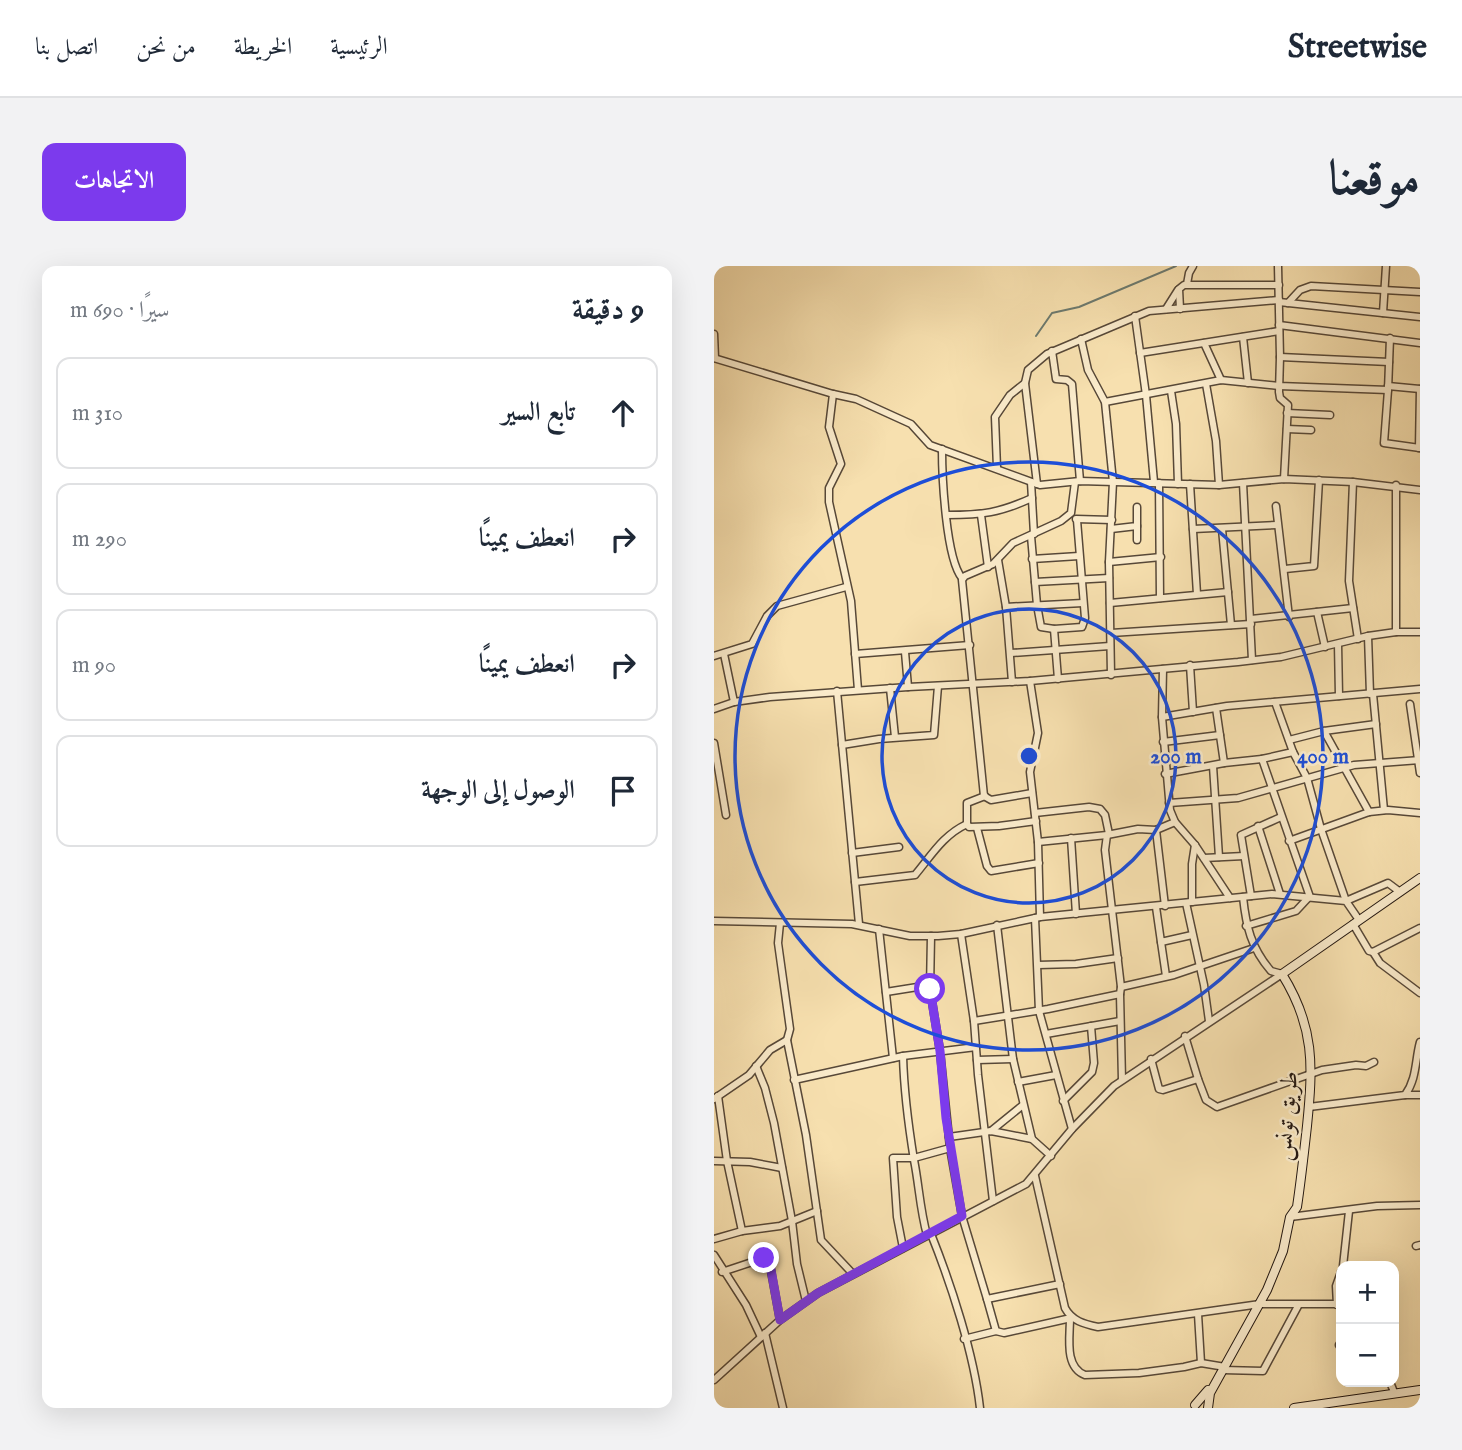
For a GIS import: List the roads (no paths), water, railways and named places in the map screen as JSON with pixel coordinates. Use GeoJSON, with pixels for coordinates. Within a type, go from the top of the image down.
{"type":"FeatureCollection","features":[{"type":"Feature","properties":{"kind":"main road"},"geometry":{"type":"LineString","coordinates":[[1282,974],[1420,878]]}},
{"type":"Feature","properties":{"kind":"main road","name":"طريق تونس"},"geometry":{"type":"LineString","coordinates":[[1194,1407],[1201,1404],[1208,1408],[1210,1393],[1261,1304],[1283,1251],[1290,1217],[1297,1207],[1312,1074],[1307,1034],[1293,991],[1282,974]]}},
{"type":"Feature","properties":{"kind":"main road","name":"طريق تونس"},"geometry":{"type":"LineString","coordinates":[[1194,1407],[1223,1370]]}},
{"type":"Feature","properties":{"kind":"main road"},"geometry":{"type":"LineString","coordinates":[[1294,1408],[1420,1390]]}},
{"type":"Feature","properties":{"kind":"street"},"geometry":{"type":"LineString","coordinates":[[1187,284],[1193,266]]}},
{"type":"Feature","properties":{"kind":"street"},"geometry":{"type":"LineString","coordinates":[[1278,266],[1279,396],[1287,404],[1284,479]]}},
{"type":"Feature","properties":{"kind":"street"},"geometry":{"type":"LineString","coordinates":[[1383,313],[1386,266]]}},
{"type":"Feature","properties":{"kind":"street"},"geometry":{"type":"LineString","coordinates":[[1167,309],[1179,289],[1187,284],[1279,285]]}},
{"type":"Feature","properties":{"kind":"street"},"geometry":{"type":"LineString","coordinates":[[1289,303],[1305,287],[1420,292]]}},
{"type":"Feature","properties":{"kind":"street"},"geometry":{"type":"LineString","coordinates":[[1179,289],[1180,309]]}},
{"type":"Feature","properties":{"kind":"street"},"geometry":{"type":"LineString","coordinates":[[1071,513],[1077,520],[1085,618],[1082,627],[1041,627],[1032,559],[1034,483],[1025,383],[1028,370],[1052,351],[1135,316],[1167,309],[1279,301],[1420,317]]}},
{"type":"Feature","properties":{"kind":"street"},"geometry":{"type":"LineString","coordinates":[[1135,316],[1157,483],[1160,598]]}},
{"type":"Feature","properties":{"kind":"street"},"geometry":{"type":"LineString","coordinates":[[1140,353],[1242,337],[1279,328],[1420,343]]}},
{"type":"Feature","properties":{"kind":"street"},"geometry":{"type":"LineString","coordinates":[[714,334],[715,358],[856,399],[904,421],[917,429],[926,442],[1034,483],[1078,481],[1219,485],[1284,479],[1396,485],[1420,490]]}},
{"type":"Feature","properties":{"kind":"street"},"geometry":{"type":"LineString","coordinates":[[1242,337],[1248,383]]}},
{"type":"Feature","properties":{"kind":"street"},"geometry":{"type":"LineString","coordinates":[[1105,402],[1221,380],[1279,386],[1388,388],[1420,389],[1420,448],[1384,443],[1388,388],[1390,338]]}},
{"type":"Feature","properties":{"kind":"street"},"geometry":{"type":"LineString","coordinates":[[1082,339],[1088,370],[1105,402],[1114,482],[1109,562],[1111,675]]}},
{"type":"Feature","properties":{"kind":"street"},"geometry":{"type":"LineString","coordinates":[[1204,343],[1221,380]]}},
{"type":"Feature","properties":{"kind":"street"},"geometry":{"type":"LineString","coordinates":[[962,578],[988,567],[1013,543],[1061,521],[1071,513],[1080,457],[1072,384],[1067,380],[1056,379],[1052,351]]}},
{"type":"Feature","properties":{"kind":"street"},"geometry":{"type":"LineString","coordinates":[[1280,356],[1389,362]]}},
{"type":"Feature","properties":{"kind":"street"},"geometry":{"type":"LineString","coordinates":[[998,468],[995,417],[1015,390],[1025,383]]}},
{"type":"Feature","properties":{"kind":"street"},"geometry":{"type":"LineString","coordinates":[[1206,384],[1216,441],[1219,485]]}},
{"type":"Feature","properties":{"kind":"street"},"geometry":{"type":"LineString","coordinates":[[1171,391],[1176,424],[1178,484]]}},
{"type":"Feature","properties":{"kind":"street"},"geometry":{"type":"LineString","coordinates":[[832,394],[829,427],[841,464],[828,493],[851,601],[858,690]]}},
{"type":"Feature","properties":{"kind":"street"},"geometry":{"type":"LineString","coordinates":[[1287,413],[1330,415]]}},
{"type":"Feature","properties":{"kind":"street"},"geometry":{"type":"LineString","coordinates":[[1287,429],[1311,430]]}},
{"type":"Feature","properties":{"kind":"street"},"geometry":{"type":"LineString","coordinates":[[942,449],[942,486],[953,557],[957,572],[962,578],[985,796],[991,800],[1032,793]]}},
{"type":"Feature","properties":{"kind":"street"},"geometry":{"type":"LineString","coordinates":[[1285,569],[1314,566],[1319,480]]}},
{"type":"Feature","properties":{"kind":"street"},"geometry":{"type":"LineString","coordinates":[[1353,482],[1349,581],[1358,639]]}},
{"type":"Feature","properties":{"kind":"street"},"geometry":{"type":"LineString","coordinates":[[1190,484],[1197,594]]}},
{"type":"Feature","properties":{"kind":"street"},"geometry":{"type":"LineString","coordinates":[[1243,484],[1252,660]]}},
{"type":"Feature","properties":{"kind":"street"},"geometry":{"type":"LineString","coordinates":[[1396,485],[1396,632]]}},
{"type":"Feature","properties":{"kind":"street"},"geometry":{"type":"LineString","coordinates":[[947,515],[981,515],[1009,508],[1032,498]]}},
{"type":"Feature","properties":{"kind":"street"},"geometry":{"type":"LineString","coordinates":[[1276,506],[1289,617]]}},
{"type":"Feature","properties":{"kind":"street"},"geometry":{"type":"LineString","coordinates":[[1137,507],[1137,540]]}},
{"type":"Feature","properties":{"kind":"street"},"geometry":{"type":"LineString","coordinates":[[981,515],[988,567]]}},
{"type":"Feature","properties":{"kind":"street"},"geometry":{"type":"LineString","coordinates":[[1077,520],[1112,520]]}},
{"type":"Feature","properties":{"kind":"street"},"geometry":{"type":"LineString","coordinates":[[1193,529],[1277,525]]}},
{"type":"Feature","properties":{"kind":"street"},"geometry":{"type":"LineString","coordinates":[[1111,529],[1137,526]]}},
{"type":"Feature","properties":{"kind":"street"},"geometry":{"type":"LineString","coordinates":[[1222,529],[1231,625]]}},
{"type":"Feature","properties":{"kind":"street"},"geometry":{"type":"LineString","coordinates":[[1032,559],[1079,556]]}},
{"type":"Feature","properties":{"kind":"street"},"geometry":{"type":"LineString","coordinates":[[1109,562],[1161,558]]}},
{"type":"Feature","properties":{"kind":"street"},"geometry":{"type":"LineString","coordinates":[[998,560],[1006,607],[1012,682]]}},
{"type":"Feature","properties":{"kind":"street"},"geometry":{"type":"LineString","coordinates":[[1035,582],[1109,578]]}},
{"type":"Feature","properties":{"kind":"street"},"geometry":{"type":"LineString","coordinates":[[714,656],[752,644],[767,616],[777,606],[846,587]]}},
{"type":"Feature","properties":{"kind":"street"},"geometry":{"type":"LineString","coordinates":[[1110,603],[1228,592]]}},
{"type":"Feature","properties":{"kind":"street"},"geometry":{"type":"LineString","coordinates":[[1006,607],[1083,603]]}},
{"type":"Feature","properties":{"kind":"street"},"geometry":{"type":"LineString","coordinates":[[1111,633],[1231,625],[1353,608]]}},
{"type":"Feature","properties":{"kind":"street"},"geometry":{"type":"LineString","coordinates":[[1317,612],[1325,646]]}},
{"type":"Feature","properties":{"kind":"street"},"geometry":{"type":"LineString","coordinates":[[1054,629],[1058,679]]}},
{"type":"Feature","properties":{"kind":"street"},"geometry":{"type":"LineString","coordinates":[[714,709],[734,702],[836,691],[1111,675],[1281,657],[1368,636],[1420,632]]}},
{"type":"Feature","properties":{"kind":"street"},"geometry":{"type":"LineString","coordinates":[[1368,636],[1384,810]]}},
{"type":"Feature","properties":{"kind":"street"},"geometry":{"type":"LineString","coordinates":[[1338,644],[1339,696]]}},
{"type":"Feature","properties":{"kind":"street"},"geometry":{"type":"LineString","coordinates":[[855,654],[970,645]]}},
{"type":"Feature","properties":{"kind":"street"},"geometry":{"type":"LineString","coordinates":[[1011,653],[1110,646]]}},
{"type":"Feature","properties":{"kind":"street"},"geometry":{"type":"LineString","coordinates":[[905,652],[908,687]]}},
{"type":"Feature","properties":{"kind":"street"},"geometry":{"type":"LineString","coordinates":[[724,654],[734,702]]}},
{"type":"Feature","properties":{"kind":"street"},"geometry":{"type":"LineString","coordinates":[[1190,665],[1193,712]]}},
{"type":"Feature","properties":{"kind":"street"},"geometry":{"type":"LineString","coordinates":[[1163,669],[1161,717],[1168,803],[1175,822],[1195,845],[1230,898]]}},
{"type":"Feature","properties":{"kind":"street"},"geometry":{"type":"LineString","coordinates":[[1030,681],[1038,733],[1030,772],[1039,863],[1039,1011],[1072,1129]]}},
{"type":"Feature","properties":{"kind":"street"},"geometry":{"type":"LineString","coordinates":[[842,745],[895,737],[934,735],[938,686]]}},
{"type":"Feature","properties":{"kind":"street"},"geometry":{"type":"LineString","coordinates":[[890,688],[895,737]]}},
{"type":"Feature","properties":{"kind":"street"},"geometry":{"type":"LineString","coordinates":[[1161,717],[1216,708],[1420,689]]}},
{"type":"Feature","properties":{"kind":"street"},"geometry":{"type":"LineString","coordinates":[[836,691],[859,924]]}},
{"type":"Feature","properties":{"kind":"street"},"geometry":{"type":"LineString","coordinates":[[1275,702],[1293,752],[1307,778],[1346,901],[1369,951],[1373,951],[1380,963],[1420,993]]}},
{"type":"Feature","properties":{"kind":"street"},"geometry":{"type":"LineString","coordinates":[[1410,705],[1420,773]]}},
{"type":"Feature","properties":{"kind":"street"},"geometry":{"type":"LineString","coordinates":[[1216,708],[1224,763]]}},
{"type":"Feature","properties":{"kind":"street"},"geometry":{"type":"LineString","coordinates":[[1289,740],[1324,731],[1376,724]]}},
{"type":"Feature","properties":{"kind":"street"},"geometry":{"type":"LineString","coordinates":[[1324,731],[1369,812]]}},
{"type":"Feature","properties":{"kind":"street"},"geometry":{"type":"LineString","coordinates":[[1163,742],[1220,735]]}},
{"type":"Feature","properties":{"kind":"street"},"geometry":{"type":"LineString","coordinates":[[714,743],[726,815]]}},
{"type":"Feature","properties":{"kind":"street"},"geometry":{"type":"LineString","coordinates":[[1165,774],[1224,763],[1262,760],[1293,752]]}},
{"type":"Feature","properties":{"kind":"street"},"geometry":{"type":"LineString","coordinates":[[1262,760],[1310,897]]}},
{"type":"Feature","properties":{"kind":"street"},"geometry":{"type":"LineString","coordinates":[[1168,803],[1238,798],[1343,768],[1419,760]]}},
{"type":"Feature","properties":{"kind":"street"},"geometry":{"type":"LineString","coordinates":[[1213,766],[1219,857]]}},
{"type":"Feature","properties":{"kind":"street"},"geometry":{"type":"LineString","coordinates":[[967,824],[967,803],[985,796]]}},
{"type":"Feature","properties":{"kind":"street"},"geometry":{"type":"LineString","coordinates":[[1035,813],[1089,807],[1100,809],[1105,815],[1108,835],[1105,850],[1118,958],[1122,1080]]}},
{"type":"Feature","properties":{"kind":"street"},"geometry":{"type":"LineString","coordinates":[[1289,841],[1369,812],[1384,810],[1420,813]]}},
{"type":"Feature","properties":{"kind":"street"},"geometry":{"type":"LineString","coordinates":[[1251,896],[1241,834],[1280,817]]}},
{"type":"Feature","properties":{"kind":"street"},"geometry":{"type":"LineString","coordinates":[[855,882],[915,875],[939,843],[954,830],[967,824],[976,828],[1036,821]]}},
{"type":"Feature","properties":{"kind":"street"},"geometry":{"type":"LineString","coordinates":[[1038,842],[1138,829],[1156,830],[1175,822]]}},
{"type":"Feature","properties":{"kind":"street"},"geometry":{"type":"LineString","coordinates":[[1258,826],[1280,894]]}},
{"type":"Feature","properties":{"kind":"street"},"geometry":{"type":"LineString","coordinates":[[976,828],[990,870],[994,872],[1039,863]]}},
{"type":"Feature","properties":{"kind":"street"},"geometry":{"type":"LineString","coordinates":[[1156,830],[1165,906]]}},
{"type":"Feature","properties":{"kind":"street"},"geometry":{"type":"LineString","coordinates":[[1071,838],[1076,914]]}},
{"type":"Feature","properties":{"kind":"street"},"geometry":{"type":"LineString","coordinates":[[1195,845],[1189,903],[1192,935],[1209,1021]]}},
{"type":"Feature","properties":{"kind":"street"},"geometry":{"type":"LineString","coordinates":[[852,853],[899,847]]}},
{"type":"Feature","properties":{"kind":"street"},"geometry":{"type":"LineString","coordinates":[[1204,858],[1244,856]]}},
{"type":"Feature","properties":{"kind":"street"},"geometry":{"type":"LineString","coordinates":[[714,921],[859,924],[910,936],[931,936],[961,934],[1038,918],[1251,896],[1280,894],[1346,901],[1388,883],[1400,892]]}},
{"type":"Feature","properties":{"kind":"street"},"geometry":{"type":"LineString","coordinates":[[1243,897],[1246,926],[1254,948],[1271,971],[1282,974]]}},
{"type":"Feature","properties":{"kind":"street"},"geometry":{"type":"LineString","coordinates":[[1246,926],[1296,911],[1310,897]]}},
{"type":"Feature","properties":{"kind":"street"},"geometry":{"type":"LineString","coordinates":[[1156,907],[1166,976]]}},
{"type":"Feature","properties":{"kind":"street"},"geometry":{"type":"LineString","coordinates":[[780,923],[778,943],[790,1029],[787,1040],[808,1146],[823,1244],[837,1255],[853,1274]]}},
{"type":"Feature","properties":{"kind":"street"},"geometry":{"type":"LineString","coordinates":[[998,925],[1006,1016],[1032,1139]]}},
{"type":"Feature","properties":{"kind":"street"},"geometry":{"type":"LineString","coordinates":[[1373,951],[1420,928]]}},
{"type":"Feature","properties":{"kind":"street"},"geometry":{"type":"LineString","coordinates":[[878,929],[893,1058]]}},
{"type":"Feature","properties":{"kind":"street"},"geometry":{"type":"LineString","coordinates":[[961,934],[974,1021],[993,1201]]}},
{"type":"Feature","properties":{"kind":"street"},"geometry":{"type":"LineString","coordinates":[[1161,942],[1192,935]]}},
{"type":"Feature","properties":{"kind":"street"},"geometry":{"type":"LineString","coordinates":[[931,936],[930,985],[950,1148],[962,1216],[996,1331]]}},
{"type":"Feature","properties":{"kind":"street"},"geometry":{"type":"LineString","coordinates":[[974,1021],[1039,1011],[1120,990],[1254,948]]}},
{"type":"Feature","properties":{"kind":"street"},"geometry":{"type":"LineString","coordinates":[[1038,965],[1076,964],[1118,958]]}},
{"type":"Feature","properties":{"kind":"street"},"geometry":{"type":"LineString","coordinates":[[714,1380],[780,1320],[806,1301],[962,1216],[1020,1188],[1035,1176],[1072,1129],[1122,1080],[1282,974]]}},
{"type":"Feature","properties":{"kind":"street"},"geometry":{"type":"LineString","coordinates":[[886,992],[930,985]]}},
{"type":"Feature","properties":{"kind":"street"},"geometry":{"type":"LineString","coordinates":[[1045,1034],[1120,1021]]}},
{"type":"Feature","properties":{"kind":"street"},"geometry":{"type":"LineString","coordinates":[[1063,1101],[1092,1072],[1094,1063],[1091,1026]]}},
{"type":"Feature","properties":{"kind":"street"},"geometry":{"type":"LineString","coordinates":[[1185,1036],[1206,1100],[1217,1107],[1334,1067],[1366,1066],[1374,1062]]}},
{"type":"Feature","properties":{"kind":"street"},"geometry":{"type":"LineString","coordinates":[[742,1231],[716,1097],[749,1075],[770,1049],[787,1040]]}},
{"type":"Feature","properties":{"kind":"street"},"geometry":{"type":"LineString","coordinates":[[1405,1095],[1410,1089],[1418,1063],[1420,1042]]}},
{"type":"Feature","properties":{"kind":"street"},"geometry":{"type":"LineString","coordinates":[[794,1080],[902,1056],[976,1047]]}},
{"type":"Feature","properties":{"kind":"street"},"geometry":{"type":"LineString","coordinates":[[902,1056],[905,1108],[920,1209],[946,1272],[980,1408]]}},
{"type":"Feature","properties":{"kind":"street"},"geometry":{"type":"LineString","coordinates":[[977,1060],[1013,1059]]}},
{"type":"Feature","properties":{"kind":"street"},"geometry":{"type":"LineString","coordinates":[[1151,1059],[1161,1090],[1198,1079]]}},
{"type":"Feature","properties":{"kind":"street"},"geometry":{"type":"LineString","coordinates":[[756,1066],[765,1088],[806,1301]]}},
{"type":"Feature","properties":{"kind":"street"},"geometry":{"type":"LineString","coordinates":[[1018,1082],[1056,1075]]}},
{"type":"Feature","properties":{"kind":"street"},"geometry":{"type":"LineString","coordinates":[[1309,1107],[1420,1095]]}},
{"type":"Feature","properties":{"kind":"street"},"geometry":{"type":"LineString","coordinates":[[987,1130],[1023,1105]]}},
{"type":"Feature","properties":{"kind":"street"},"geometry":{"type":"LineString","coordinates":[[949,1137],[987,1130],[1032,1139],[1051,1156]]}},
{"type":"Feature","properties":{"kind":"street"},"geometry":{"type":"LineString","coordinates":[[903,1248],[897,1217],[892,1159],[896,1156],[914,1158],[950,1148]]}},
{"type":"Feature","properties":{"kind":"street"},"geometry":{"type":"LineString","coordinates":[[714,1161],[750,1162],[782,1168]]}},
{"type":"Feature","properties":{"kind":"street"},"geometry":{"type":"LineString","coordinates":[[1035,1176],[1065,1308],[1071,1318],[1069,1352],[1080,1373],[1139,1373],[1201,1363],[1223,1370],[1263,1371],[1298,1306]]}},
{"type":"Feature","properties":{"kind":"street"},"geometry":{"type":"LineString","coordinates":[[1290,1217],[1349,1212],[1377,1206],[1420,1205]]}},
{"type":"Feature","properties":{"kind":"street"},"geometry":{"type":"LineString","coordinates":[[714,1239],[742,1231],[780,1226],[817,1212]]}},
{"type":"Feature","properties":{"kind":"street"},"geometry":{"type":"LineString","coordinates":[[1344,1261],[1349,1212]]}},
{"type":"Feature","properties":{"kind":"street"},"geometry":{"type":"LineString","coordinates":[[714,1255],[763,1335],[783,1408]]}},
{"type":"Feature","properties":{"kind":"street"},"geometry":{"type":"LineString","coordinates":[[722,1272],[764,1258],[769,1260],[780,1320]]}},
{"type":"Feature","properties":{"kind":"street"},"geometry":{"type":"LineString","coordinates":[[987,1299],[1060,1284]]}},
{"type":"Feature","properties":{"kind":"street"},"geometry":{"type":"LineString","coordinates":[[964,1339],[1071,1318],[1098,1327],[1261,1304],[1336,1305]]}},
{"type":"Feature","properties":{"kind":"street"},"geometry":{"type":"LineString","coordinates":[[1198,1314],[1201,1363]]}},
{"type":"Feature","properties":{"kind":"street"},"geometry":{"type":"LineString","coordinates":[[1392,1387],[1394,1392]]}},
{"type":"Feature","properties":{"kind":"waterway"},"geometry":{"type":"LineString","coordinates":[[1036,336],[1052,313],[1079,307],[1176,266]]}}]}
